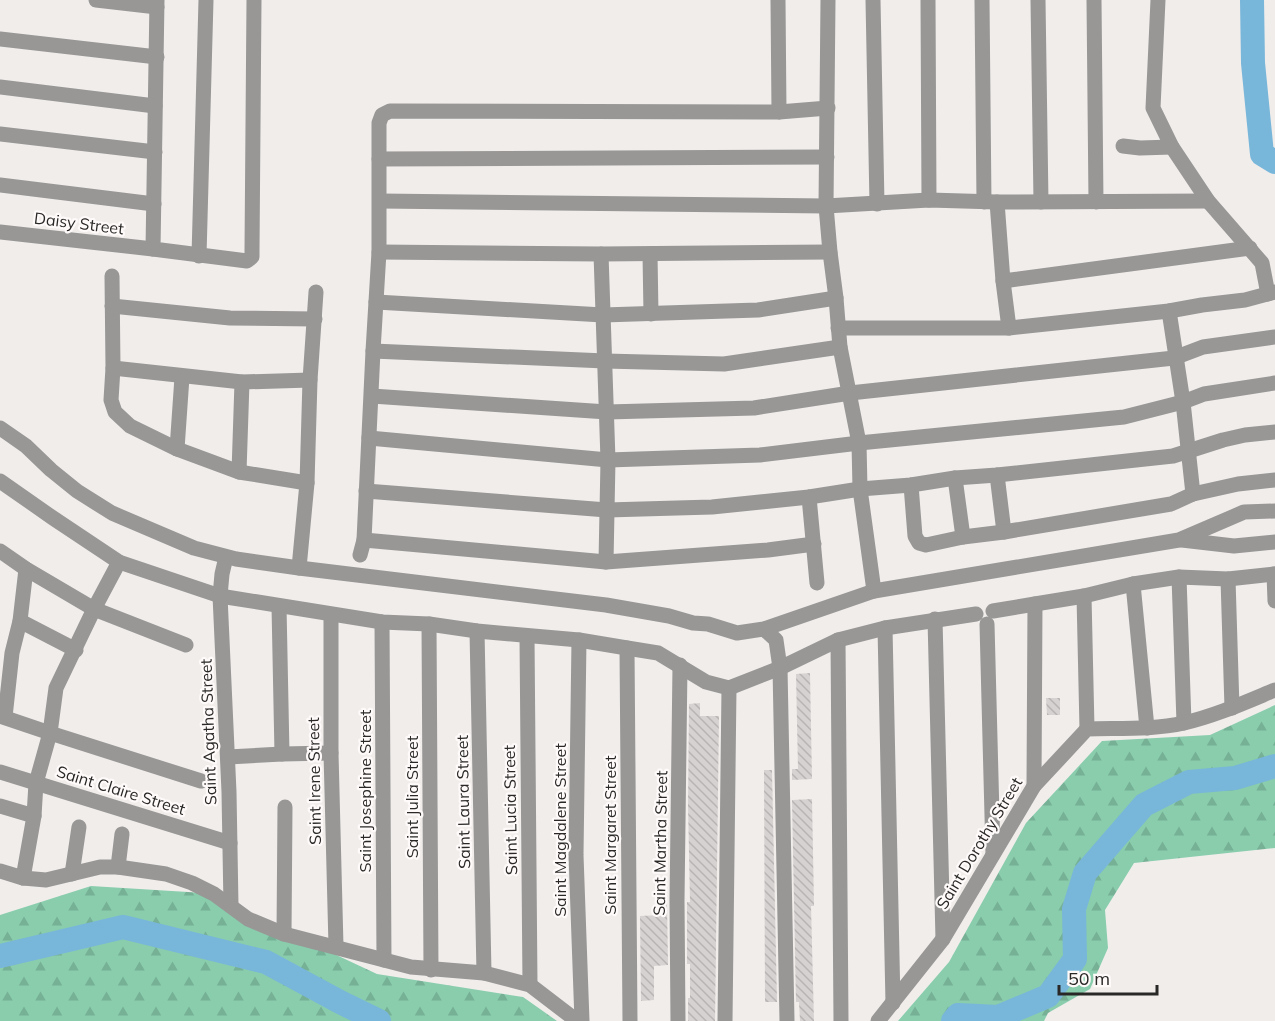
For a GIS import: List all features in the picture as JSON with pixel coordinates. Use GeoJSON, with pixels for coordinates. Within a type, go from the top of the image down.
{"type":"FeatureCollection","features":[{"type":"Feature","properties":{"kind":"street"},"geometry":{"type":"LineString","coordinates":[[96,0],[157,3],[153,249]]}},
{"type":"Feature","properties":{"kind":"street"},"geometry":{"type":"LineString","coordinates":[[199,256],[206,0]]}},
{"type":"Feature","properties":{"kind":"street","name":"Daisy Street"},"geometry":{"type":"LineString","coordinates":[[0,232],[247,261],[252,257],[254,0]]}},
{"type":"Feature","properties":{"kind":"street"},"geometry":{"type":"LineString","coordinates":[[778,0],[779,112]]}},
{"type":"Feature","properties":{"kind":"street"},"geometry":{"type":"LineString","coordinates":[[828,0],[826,207],[840,347],[859,443],[860,489],[874,591]]}},
{"type":"Feature","properties":{"kind":"street"},"geometry":{"type":"LineString","coordinates":[[873,0],[877,204]]}},
{"type":"Feature","properties":{"kind":"street"},"geometry":{"type":"LineString","coordinates":[[928,0],[929,200]]}},
{"type":"Feature","properties":{"kind":"street"},"geometry":{"type":"LineString","coordinates":[[982,0],[990,202],[1009,328]]}},
{"type":"Feature","properties":{"kind":"street"},"geometry":{"type":"LineString","coordinates":[[1038,0],[1041,202]]}},
{"type":"Feature","properties":{"kind":"street"},"geometry":{"type":"LineString","coordinates":[[1094,0],[1096,202]]}},
{"type":"Feature","properties":{"kind":"street"},"geometry":{"type":"LineString","coordinates":[[838,328],[1009,328],[1168,311],[1245,300],[1272,293],[1262,262],[1208,201],[1172,147],[1153,108],[1158,0]]}},
{"type":"Feature","properties":{"kind":"street"},"geometry":{"type":"LineString","coordinates":[[0,39],[157,57]]}},
{"type":"Feature","properties":{"kind":"street"},"geometry":{"type":"LineString","coordinates":[[0,87],[155,106]]}},
{"type":"Feature","properties":{"kind":"street"},"geometry":{"type":"LineString","coordinates":[[814,544],[768,550],[606,562],[362,547],[379,252],[379,159],[382,115],[390,111],[779,112],[828,108]]}},
{"type":"Feature","properties":{"kind":"street"},"geometry":{"type":"LineString","coordinates":[[0,134],[155,153]]}},
{"type":"Feature","properties":{"kind":"street"},"geometry":{"type":"LineString","coordinates":[[1123,146],[1172,147]]}},
{"type":"Feature","properties":{"kind":"street"},"geometry":{"type":"LineString","coordinates":[[379,159],[827,157]]}},
{"type":"Feature","properties":{"kind":"street"},"geometry":{"type":"LineString","coordinates":[[0,185],[154,204]]}},
{"type":"Feature","properties":{"kind":"street"},"geometry":{"type":"LineString","coordinates":[[380,201],[826,207],[929,200],[1208,201]]}},
{"type":"Feature","properties":{"kind":"street"},"geometry":{"type":"LineString","coordinates":[[1003,281],[1250,248]]}},
{"type":"Feature","properties":{"kind":"street"},"geometry":{"type":"LineString","coordinates":[[379,252],[650,254],[830,252]]}},
{"type":"Feature","properties":{"kind":"street"},"geometry":{"type":"LineString","coordinates":[[601,254],[608,460],[606,562]]}},
{"type":"Feature","properties":{"kind":"street"},"geometry":{"type":"LineString","coordinates":[[650,254],[651,314]]}},
{"type":"Feature","properties":{"kind":"street"},"geometry":{"type":"LineString","coordinates":[[112,276],[111,400],[115,412],[130,426],[177,449],[239,472],[307,483]]}},
{"type":"Feature","properties":{"kind":"street"},"geometry":{"type":"LineString","coordinates":[[298,568],[307,483],[310,380],[316,292]]}},
{"type":"Feature","properties":{"kind":"street"},"geometry":{"type":"LineString","coordinates":[[376,302],[603,315],[758,310],[836,298]]}},
{"type":"Feature","properties":{"kind":"street"},"geometry":{"type":"LineString","coordinates":[[112,306],[230,318],[315,319]]}},
{"type":"Feature","properties":{"kind":"street"},"geometry":{"type":"LineString","coordinates":[[1168,311],[1177,357],[1193,494]]}},
{"type":"Feature","properties":{"kind":"street"},"geometry":{"type":"LineString","coordinates":[[372,396],[606,412],[754,408],[850,393],[1177,357],[1203,347],[1275,337]]}},
{"type":"Feature","properties":{"kind":"street"},"geometry":{"type":"LineString","coordinates":[[373,351],[724,364],[840,347]]}},
{"type":"Feature","properties":{"kind":"street"},"geometry":{"type":"LineString","coordinates":[[113,368],[242,382],[310,380]]}},
{"type":"Feature","properties":{"kind":"street"},"geometry":{"type":"LineString","coordinates":[[177,449],[182,376]]}},
{"type":"Feature","properties":{"kind":"street"},"geometry":{"type":"LineString","coordinates":[[239,472],[242,382]]}},
{"type":"Feature","properties":{"kind":"street"},"geometry":{"type":"LineString","coordinates":[[369,438],[608,460],[760,455],[1124,417],[1183,402],[1204,394],[1275,383]]}},
{"type":"Feature","properties":{"kind":"street"},"geometry":{"type":"LineString","coordinates":[[0,428],[26,446],[77,491],[112,513],[194,548],[226,557],[298,568],[606,605],[708,624],[737,633],[764,629],[874,591],[1179,540],[1244,512],[1275,511]]}},
{"type":"Feature","properties":{"kind":"street"},"geometry":{"type":"LineString","coordinates":[[366,491],[608,510],[712,507],[955,478],[1173,456],[1245,435],[1275,432]]}},
{"type":"Feature","properties":{"kind":"street"},"geometry":{"type":"LineString","coordinates":[[997,475],[1004,532]]}},
{"type":"Feature","properties":{"kind":"street"},"geometry":{"type":"LineString","coordinates":[[955,478],[963,537]]}},
{"type":"Feature","properties":{"kind":"street"},"geometry":{"type":"LineString","coordinates":[[911,485],[915,536],[919,543],[926,545],[1171,504],[1193,494],[1238,484],[1275,480]]}},
{"type":"Feature","properties":{"kind":"street"},"geometry":{"type":"LineString","coordinates":[[0,481],[119,562],[220,596],[382,622],[429,624],[477,631],[579,640],[658,653],[706,682],[729,688],[780,668],[838,640],[935,619],[985,616],[1133,584],[1179,577],[1228,579],[1274,574],[1275,601]]}},
{"type":"Feature","properties":{"kind":"street"},"geometry":{"type":"LineString","coordinates":[[809,497],[818,583]]}},
{"type":"Feature","properties":{"kind":"street"},"geometry":{"type":"LineString","coordinates":[[1179,540],[1234,546],[1275,542]]}},
{"type":"Feature","properties":{"kind":"street"},"geometry":{"type":"LineString","coordinates":[[0,551],[94,609],[186,645]]}},
{"type":"Feature","properties":{"kind":"street","name":"Saint Agatha Street"},"geometry":{"type":"LineString","coordinates":[[226,557],[220,596],[230,792],[231,906]]}},
{"type":"Feature","properties":{"kind":"street"},"geometry":{"type":"LineString","coordinates":[[24,878],[34,816],[36,783],[50,733],[56,688],[119,562]]}},
{"type":"Feature","properties":{"kind":"street"},"geometry":{"type":"LineString","coordinates":[[26,568],[20,621],[12,653],[2,716],[201,781]]}},
{"type":"Feature","properties":{"kind":"street"},"geometry":{"type":"LineString","coordinates":[[1179,577],[1184,723]]}},
{"type":"Feature","properties":{"kind":"street"},"geometry":{"type":"LineString","coordinates":[[1228,579],[1232,708]]}},
{"type":"Feature","properties":{"kind":"street"},"geometry":{"type":"LineString","coordinates":[[1133,584],[1147,728]]}},
{"type":"Feature","properties":{"kind":"street"},"geometry":{"type":"LineString","coordinates":[[1084,596],[1088,729],[1147,728],[1184,723],[1232,708],[1275,690]]}},
{"type":"Feature","properties":{"kind":"street"},"geometry":{"type":"LineString","coordinates":[[1034,786],[1035,604]]}},
{"type":"Feature","properties":{"kind":"street"},"geometry":{"type":"LineString","coordinates":[[279,606],[282,754]]}},
{"type":"Feature","properties":{"kind":"street","name":"Saint Irene Street"},"geometry":{"type":"LineString","coordinates":[[332,615],[331,753],[336,946]]}},
{"type":"Feature","properties":{"kind":"street"},"geometry":{"type":"LineString","coordinates":[[985,616],[993,854]]}},
{"type":"Feature","properties":{"kind":"street"},"geometry":{"type":"LineString","coordinates":[[935,619],[943,939]]}},
{"type":"Feature","properties":{"kind":"street"},"geometry":{"type":"LineString","coordinates":[[20,621],[76,650]]}},
{"type":"Feature","properties":{"kind":"street","name":"Saint Josephine Street"},"geometry":{"type":"LineString","coordinates":[[382,622],[384,960]]}},
{"type":"Feature","properties":{"kind":"street","name":"Saint Julia Street"},"geometry":{"type":"LineString","coordinates":[[429,624],[431,970]]}},
{"type":"Feature","properties":{"kind":"street"},"geometry":{"type":"LineString","coordinates":[[885,628],[893,1003]]}},
{"type":"Feature","properties":{"kind":"street"},"geometry":{"type":"LineString","coordinates":[[764,629],[776,640],[780,668],[788,1021]]}},
{"type":"Feature","properties":{"kind":"street","name":"Saint Laura Street"},"geometry":{"type":"LineString","coordinates":[[477,631],[484,973]]}},
{"type":"Feature","properties":{"kind":"street","name":"Saint Lucia Street"},"geometry":{"type":"LineString","coordinates":[[527,636],[530,985]]}},
{"type":"Feature","properties":{"kind":"street","name":"Saint Magdalene Street"},"geometry":{"type":"LineString","coordinates":[[579,640],[576,855],[582,1021]]}},
{"type":"Feature","properties":{"kind":"street"},"geometry":{"type":"LineString","coordinates":[[838,640],[841,1021]]}},
{"type":"Feature","properties":{"kind":"street","name":"Saint Margaret Street"},"geometry":{"type":"LineString","coordinates":[[627,648],[630,1021]]}},
{"type":"Feature","properties":{"kind":"street","name":"Saint Martha Street"},"geometry":{"type":"LineString","coordinates":[[678,1021],[680,665]]}},
{"type":"Feature","properties":{"kind":"street"},"geometry":{"type":"LineString","coordinates":[[725,1021],[729,688]]}},
{"type":"Feature","properties":{"kind":"street","name":"Saint Dorothy Street"},"geometry":{"type":"LineString","coordinates":[[878,1021],[943,939],[1034,786],[1088,729]]}},
{"type":"Feature","properties":{"kind":"street"},"geometry":{"type":"LineString","coordinates":[[228,758],[331,753]]}},
{"type":"Feature","properties":{"kind":"street","name":"Saint Claire Street"},"geometry":{"type":"LineString","coordinates":[[0,772],[230,843]]}},
{"type":"Feature","properties":{"kind":"street"},"geometry":{"type":"LineString","coordinates":[[0,806],[34,816]]}},
{"type":"Feature","properties":{"kind":"street"},"geometry":{"type":"LineString","coordinates":[[284,934],[285,807]]}},
{"type":"Feature","properties":{"kind":"street"},"geometry":{"type":"LineString","coordinates":[[72,874],[79,827]]}},
{"type":"Feature","properties":{"kind":"street"},"geometry":{"type":"LineString","coordinates":[[118,867],[122,834]]}},
{"type":"Feature","properties":{"kind":"street"},"geometry":{"type":"LineString","coordinates":[[0,871],[24,878],[46,880],[100,867],[118,867],[166,874],[214,894],[248,919],[284,934],[411,967],[484,973],[530,985],[577,1021]]}},
{"type":"Feature","properties":{"kind":"green space"},"geometry":{"type":"Polygon","coordinates":[[[1275,705],[1275,848],[1134,863],[1105,910],[1108,948],[1090,989],[1048,1013],[1044,1021],[898,1021],[949,962],[1026,823],[1102,741],[1210,735],[1275,705]]]}},
{"type":"Feature","properties":{"kind":"green space"},"geometry":{"type":"Polygon","coordinates":[[[91,886],[204,893],[377,974],[523,997],[557,1021],[0,1021],[0,915],[91,886]]]}},
{"type":"Feature","properties":{"kind":"building"},"geometry":{"type":"Polygon","coordinates":[[[810,673],[812,779],[792,780],[792,769],[798,769],[796,674],[810,673]]]}},
{"type":"Feature","properties":{"kind":"building"},"geometry":{"type":"Polygon","coordinates":[[[1046,698],[1060,698],[1060,715],[1047,715],[1046,698]]]}},
{"type":"Feature","properties":{"kind":"building"},"geometry":{"type":"Polygon","coordinates":[[[700,703],[700,716],[719,716],[715,1021],[688,1021],[688,998],[690,998],[690,964],[687,964],[687,902],[690,902],[689,704],[700,703]]]}},
{"type":"Feature","properties":{"kind":"building"},"geometry":{"type":"Polygon","coordinates":[[[764,770],[772,770],[777,1002],[765,1002],[764,770]]]}},
{"type":"Feature","properties":{"kind":"building"},"geometry":{"type":"Polygon","coordinates":[[[812,799],[814,906],[811,906],[814,1021],[800,1021],[799,1002],[796,1002],[792,800],[812,799]]]}},
{"type":"Feature","properties":{"kind":"building"},"geometry":{"type":"Polygon","coordinates":[[[660,903],[667,903],[668,965],[654,966],[654,1000],[641,1001],[640,916],[660,915],[660,903]]]}},
{"type":"Feature","properties":{"kind":"waterway"},"geometry":{"type":"LineString","coordinates":[[1252,0],[1253,63],[1262,154],[1275,162]]}},
{"type":"Feature","properties":{"kind":"waterway"},"geometry":{"type":"LineString","coordinates":[[953,1021],[958,1015],[998,1017],[1048,996],[1075,959],[1074,909],[1085,873],[1144,805],[1189,782],[1235,778],[1275,766]]}},
{"type":"Feature","properties":{"kind":"waterway"},"geometry":{"type":"LineString","coordinates":[[0,956],[123,927],[266,962],[379,1021]]}}]}
